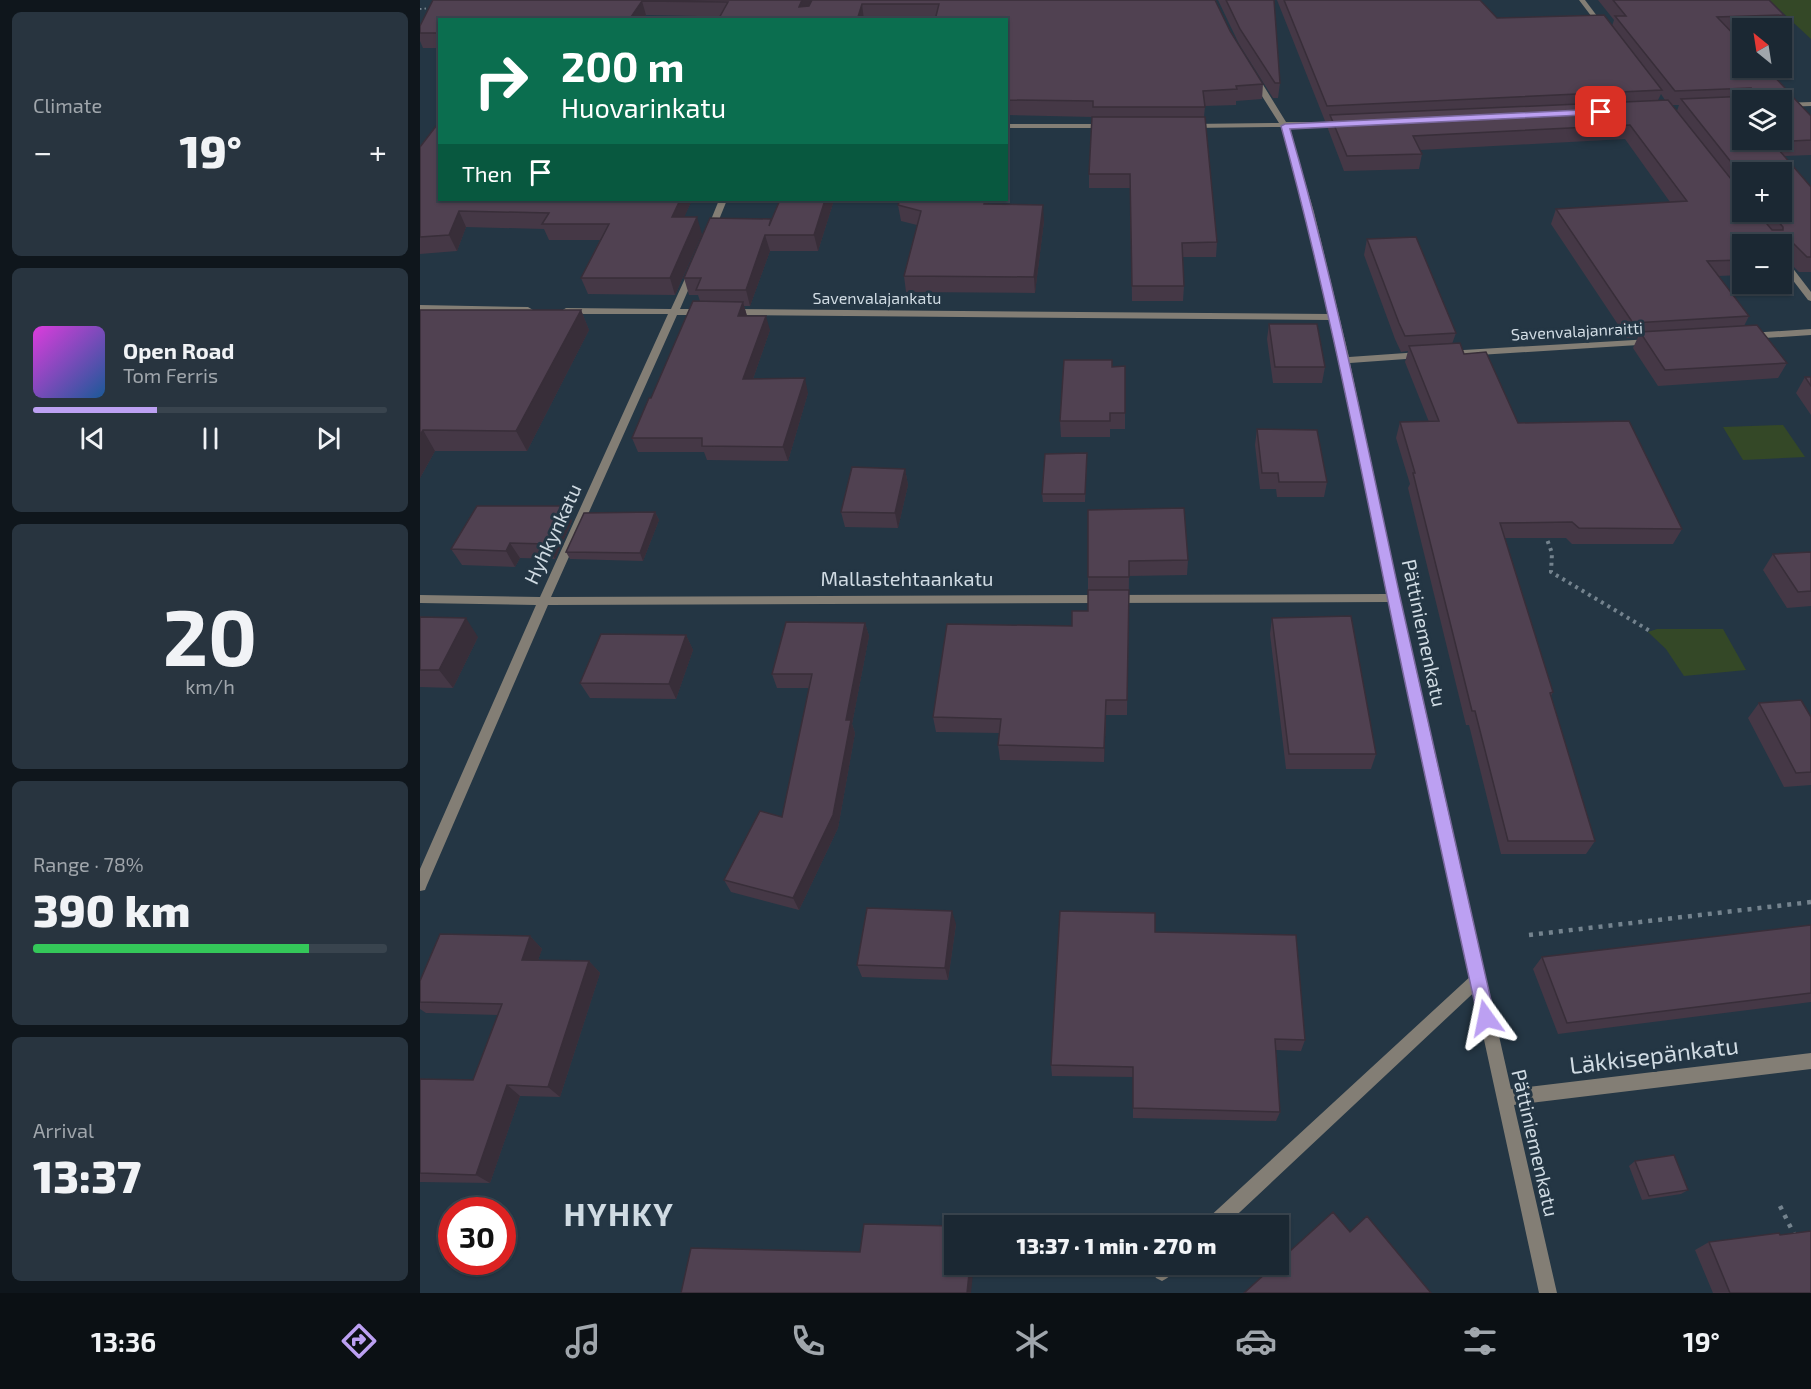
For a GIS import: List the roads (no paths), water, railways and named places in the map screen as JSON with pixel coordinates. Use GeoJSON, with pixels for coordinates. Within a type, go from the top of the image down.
{"type":"FeatureCollection","features":[{"type":"Feature","properties":{"kind":"street"},"geometry":{"type":"LineString","coordinates":[[1582,0],[1610,36]]}},
{"type":"Feature","properties":{"kind":"street","name":"Pättiniemenkatu"},"geometry":{"type":"LineString","coordinates":[[1247,66],[1285,126],[1310,212],[1345,360],[1394,598],[1548,1293]]}},
{"type":"Feature","properties":{"kind":"street"},"geometry":{"type":"LineString","coordinates":[[1792,105],[1811,104]]}},
{"type":"Feature","properties":{"kind":"street"},"geometry":{"type":"LineString","coordinates":[[1181,126],[1355,123]]}},
{"type":"Feature","properties":{"kind":"street"},"geometry":{"type":"LineString","coordinates":[[1008,126],[1111,126]]}},
{"type":"Feature","properties":{"kind":"street"},"geometry":{"type":"LineString","coordinates":[[706,240],[723,201]]}},
{"type":"Feature","properties":{"kind":"street","name":"Hyhkynkatu"},"geometry":{"type":"LineString","coordinates":[[420,885],[544,600],[697,261]]}},
{"type":"Feature","properties":{"kind":"street"},"geometry":{"type":"LineString","coordinates":[[1792,273],[1811,298]]}},
{"type":"Feature","properties":{"kind":"street"},"geometry":{"type":"LineString","coordinates":[[420,308],[539,310]]}},
{"type":"Feature","properties":{"kind":"street","name":"Savenvalajankatu"},"geometry":{"type":"LineString","coordinates":[[551,310],[1333,317]]}},
{"type":"Feature","properties":{"kind":"street"},"geometry":{"type":"LineString","coordinates":[[1740,337],[1811,332]]}},
{"type":"Feature","properties":{"kind":"street","name":"Savenvalajanraitti"},"geometry":{"type":"LineString","coordinates":[[1437,354],[1658,341]]}},
{"type":"Feature","properties":{"kind":"street"},"geometry":{"type":"LineString","coordinates":[[1345,360],[1425,355]]}},
{"type":"Feature","properties":{"kind":"street","name":"Mallastehtaankatu"},"geometry":{"type":"LineString","coordinates":[[420,599],[1394,598]]}},
{"type":"Feature","properties":{"kind":"street"},"geometry":{"type":"LineString","coordinates":[[1224,1215],[1478,978]]}},
{"type":"Feature","properties":{"kind":"street","name":"Läkkisepänkatu"},"geometry":{"type":"LineString","coordinates":[[1504,1098],[1811,1061]]}},
{"type":"Feature","properties":{"kind":"district","name":"HYHKY"},"geometry":{"type":"Point","coordinates":[619,1215]}}]}
